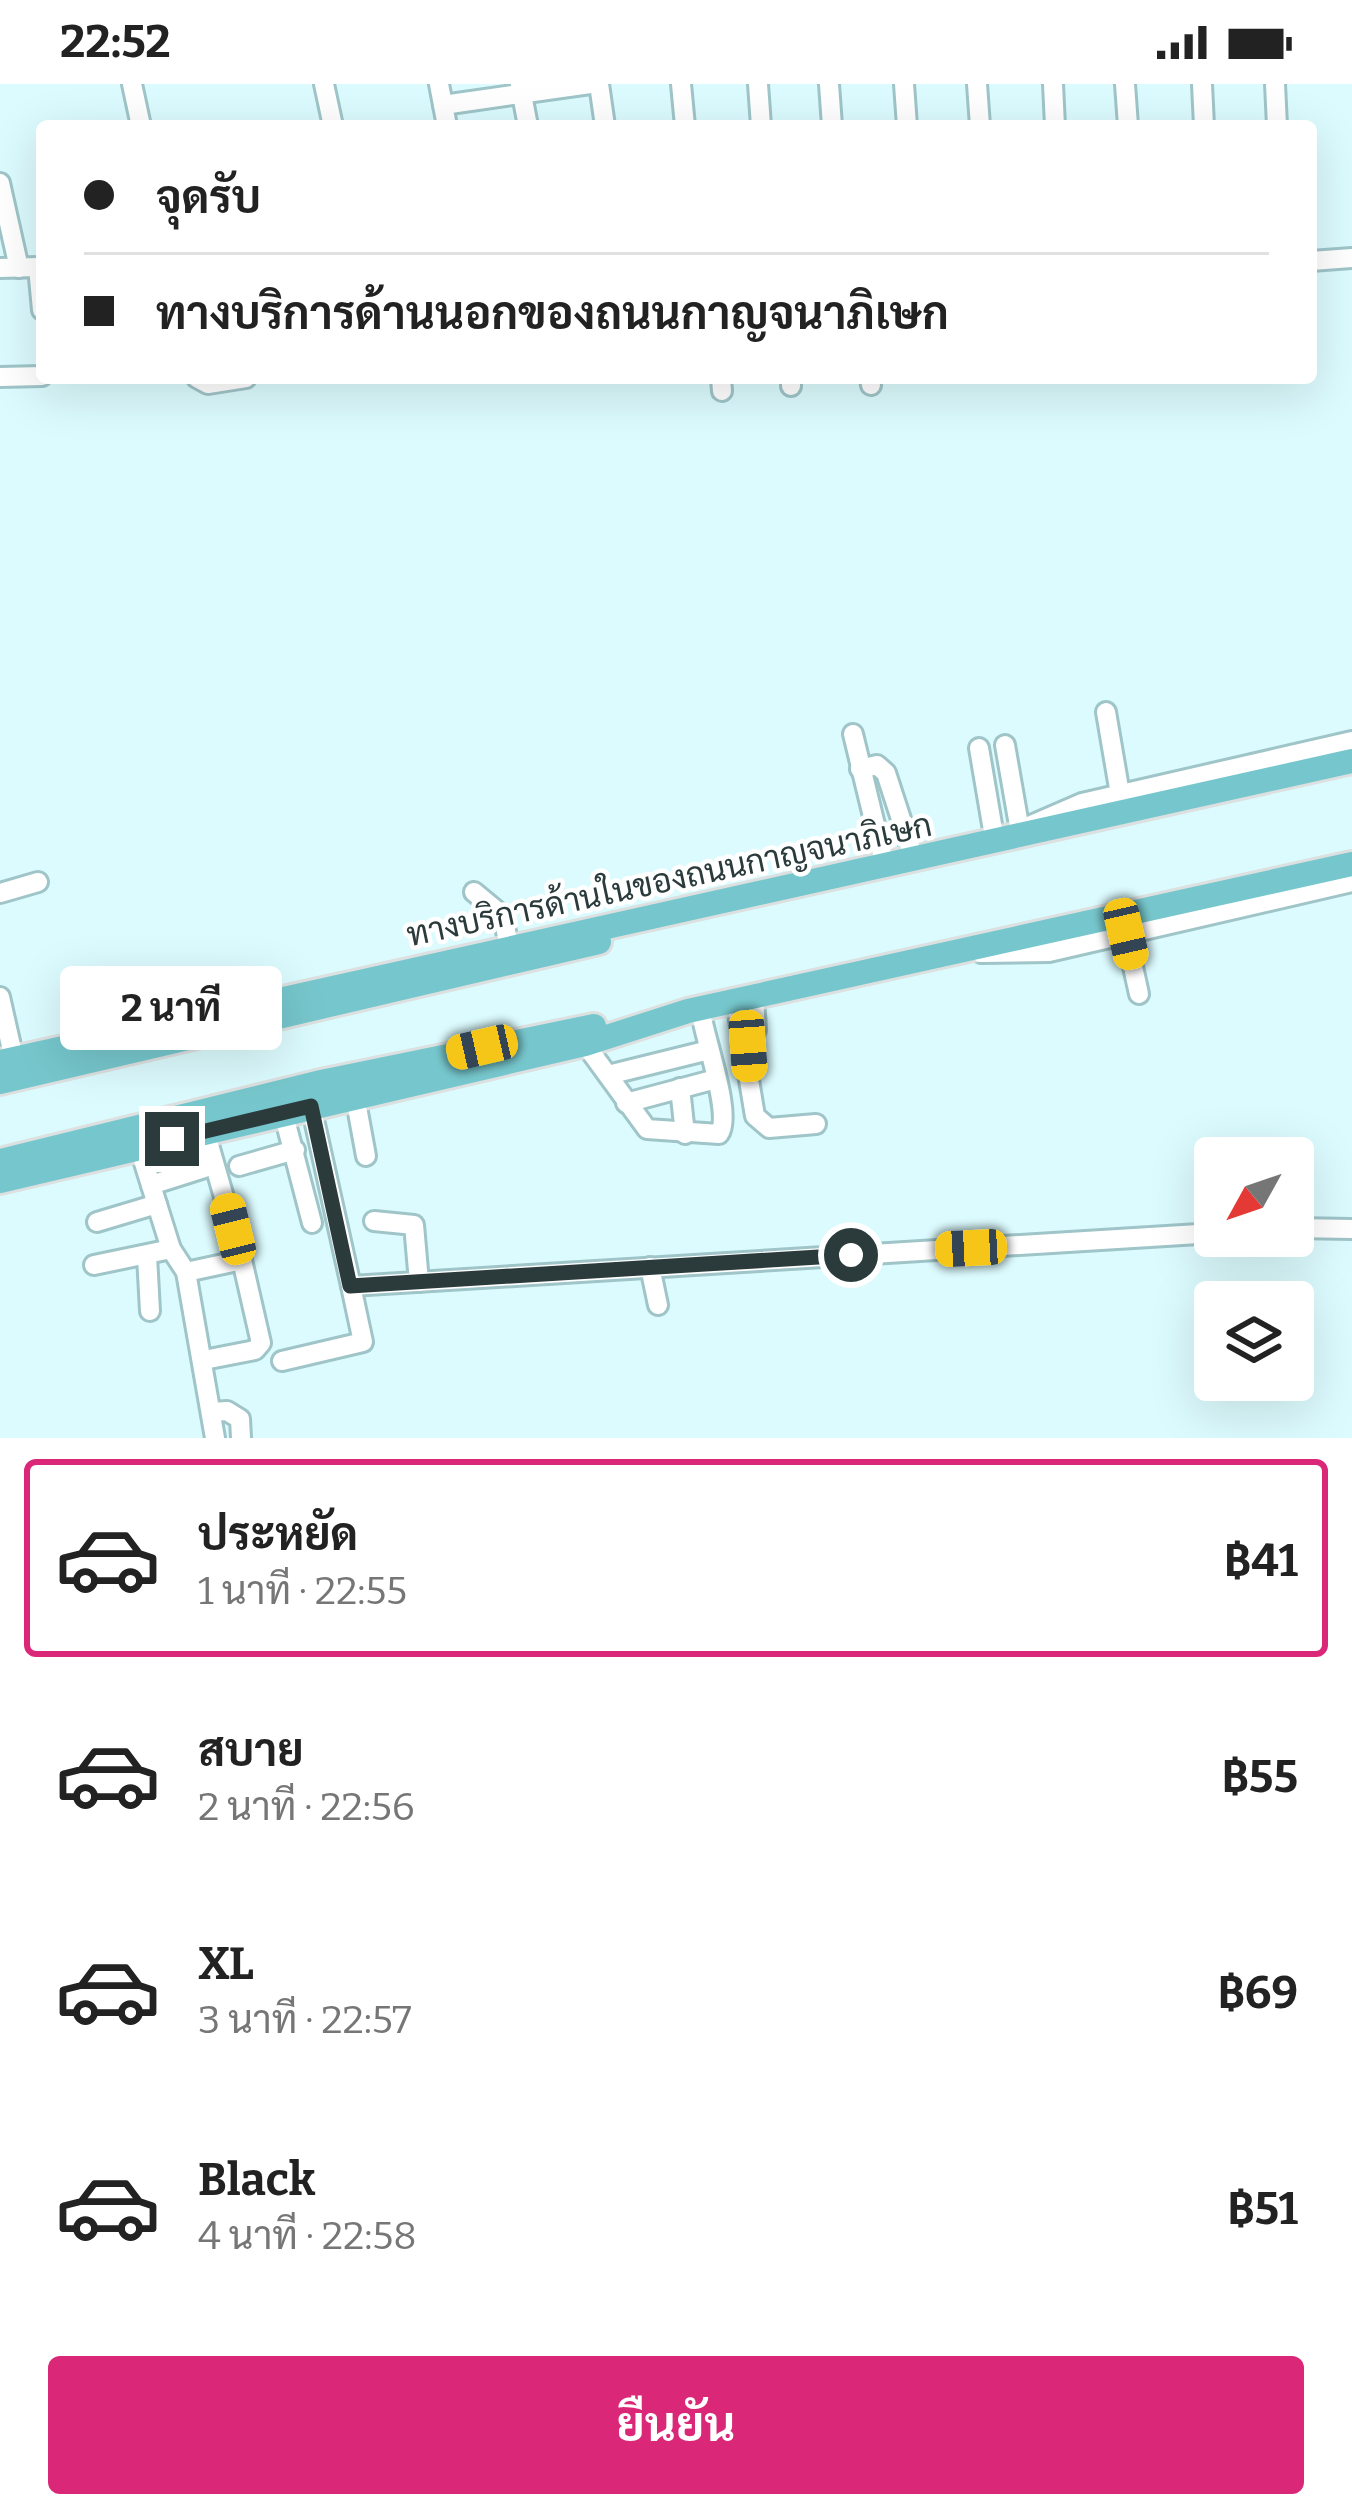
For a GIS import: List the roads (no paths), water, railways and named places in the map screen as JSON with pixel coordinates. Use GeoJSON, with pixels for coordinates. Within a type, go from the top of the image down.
{"type":"FeatureCollection","features":[{"type":"Feature","properties":{"kind":"main road","name":"ทางบริการด้านในของถนนกาญจนาภิเษก"},"geometry":{"type":"LineString","coordinates":[[7,1061],[1352,761]]}},
{"type":"Feature","properties":{"kind":"main road"},"geometry":{"type":"LineString","coordinates":[[0,1161],[1352,864]]}},
{"type":"Feature","properties":{"kind":"main road"},"geometry":{"type":"LineString","coordinates":[[0,1082],[572,950],[690,908]]}},
{"type":"Feature","properties":{"kind":"main road"},"geometry":{"type":"LineString","coordinates":[[0,1181],[283,1112],[316,1094],[355,1096],[585,1044],[694,1010]]}},
{"type":"Feature","properties":{"kind":"street"},"geometry":{"type":"LineString","coordinates":[[132,84],[140,120]]}},
{"type":"Feature","properties":{"kind":"street"},"geometry":{"type":"LineString","coordinates":[[324,84],[332,120]]}},
{"type":"Feature","properties":{"kind":"street"},"geometry":{"type":"LineString","coordinates":[[439,84],[446,120]]}},
{"type":"Feature","properties":{"kind":"street"},"geometry":{"type":"LineString","coordinates":[[443,105],[521,89],[594,84],[603,120]]}},
{"type":"Feature","properties":{"kind":"street"},"geometry":{"type":"LineString","coordinates":[[681,84],[684,120]]}},
{"type":"Feature","properties":{"kind":"street"},"geometry":{"type":"LineString","coordinates":[[758,84],[761,120]]}},
{"type":"Feature","properties":{"kind":"street"},"geometry":{"type":"LineString","coordinates":[[829,84],[832,120]]}},
{"type":"Feature","properties":{"kind":"street"},"geometry":{"type":"LineString","coordinates":[[904,84],[907,120]]}},
{"type":"Feature","properties":{"kind":"street"},"geometry":{"type":"LineString","coordinates":[[977,84],[980,120]]}},
{"type":"Feature","properties":{"kind":"street"},"geometry":{"type":"LineString","coordinates":[[1053,84],[1055,120]]}},
{"type":"Feature","properties":{"kind":"street"},"geometry":{"type":"LineString","coordinates":[[1125,84],[1128,120]]}},
{"type":"Feature","properties":{"kind":"street"},"geometry":{"type":"LineString","coordinates":[[1202,84],[1204,120]]}},
{"type":"Feature","properties":{"kind":"street"},"geometry":{"type":"LineString","coordinates":[[1274,84],[1277,120]]}},
{"type":"Feature","properties":{"kind":"street"},"geometry":{"type":"LineString","coordinates":[[521,89],[527,120]]}},
{"type":"Feature","properties":{"kind":"street"},"geometry":{"type":"LineString","coordinates":[[0,183],[9,268]]}},
{"type":"Feature","properties":{"kind":"street"},"geometry":{"type":"LineString","coordinates":[[1317,261],[1352,258]]}},
{"type":"Feature","properties":{"kind":"street"},"geometry":{"type":"LineString","coordinates":[[0,377],[36,376]]}},
{"type":"Feature","properties":{"kind":"street"},"geometry":{"type":"LineString","coordinates":[[1106,712],[1120,794]]}},
{"type":"Feature","properties":{"kind":"street"},"geometry":{"type":"LineString","coordinates":[[853,734],[885,866]]}},
{"type":"Feature","properties":{"kind":"street"},"geometry":{"type":"LineString","coordinates":[[1006,838],[1061,810],[1352,741]]}},
{"type":"Feature","properties":{"kind":"street"},"geometry":{"type":"LineString","coordinates":[[1005,745],[1006,838]]}},
{"type":"Feature","properties":{"kind":"street"},"geometry":{"type":"LineString","coordinates":[[979,748],[1006,838]]}},
{"type":"Feature","properties":{"kind":"street"},"geometry":{"type":"LineString","coordinates":[[860,769],[877,765],[886,773],[914,860]]}},
{"type":"Feature","properties":{"kind":"street"},"geometry":{"type":"LineString","coordinates":[[966,952],[1049,952],[1352,881]]}},
{"type":"Feature","properties":{"kind":"street"},"geometry":{"type":"LineString","coordinates":[[0,893],[38,882]]}},
{"type":"Feature","properties":{"kind":"street"},"geometry":{"type":"LineString","coordinates":[[474,892],[503,916],[509,947]]}},
{"type":"Feature","properties":{"kind":"street"},"geometry":{"type":"LineString","coordinates":[[1126,934],[1139,994]]}},
{"type":"Feature","properties":{"kind":"street"},"geometry":{"type":"LineString","coordinates":[[0,997],[7,1061]]}},
{"type":"Feature","properties":{"kind":"street"},"geometry":{"type":"LineString","coordinates":[[745,1000],[756,1030],[748,1046],[753,1107],[761,1123],[780,1129],[816,1124]]}},
{"type":"Feature","properties":{"kind":"street"},"geometry":{"type":"LineString","coordinates":[[585,1044],[647,1130],[712,1136],[723,1130],[726,1114],[694,1010]]}},
{"type":"Feature","properties":{"kind":"street"},"geometry":{"type":"LineString","coordinates":[[608,1075],[705,1052]]}},
{"type":"Feature","properties":{"kind":"street"},"geometry":{"type":"LineString","coordinates":[[626,1102],[716,1079]]}},
{"type":"Feature","properties":{"kind":"street"},"geometry":{"type":"LineString","coordinates":[[680,1088],[686,1134]]}},
{"type":"Feature","properties":{"kind":"street"},"geometry":{"type":"LineString","coordinates":[[282,1361],[363,1342],[316,1094]]}},
{"type":"Feature","properties":{"kind":"street"},"geometry":{"type":"LineString","coordinates":[[355,1096],[366,1156]]}},
{"type":"Feature","properties":{"kind":"street"},"geometry":{"type":"LineString","coordinates":[[283,1112],[312,1223]]}},
{"type":"Feature","properties":{"kind":"street"},"geometry":{"type":"LineString","coordinates":[[204,1360],[259,1347],[242,1260],[205,1131]]}},
{"type":"Feature","properties":{"kind":"street"},"geometry":{"type":"LineString","coordinates":[[139,1147],[171,1249],[186,1272],[215,1438]]}},
{"type":"Feature","properties":{"kind":"street"},"geometry":{"type":"LineString","coordinates":[[239,1166],[295,1150]]}},
{"type":"Feature","properties":{"kind":"street"},"geometry":{"type":"LineString","coordinates":[[98,1222],[214,1165]]}},
{"type":"Feature","properties":{"kind":"street"},"geometry":{"type":"LineString","coordinates":[[374,1221],[414,1225],[418,1282]]}},
{"type":"Feature","properties":{"kind":"street"},"geometry":{"type":"LineString","coordinates":[[1314,1228],[1352,1229]]}},
{"type":"Feature","properties":{"kind":"street"},"geometry":{"type":"LineString","coordinates":[[350,1286],[1194,1234]]}},
{"type":"Feature","properties":{"kind":"street"},"geometry":{"type":"LineString","coordinates":[[94,1265],[171,1249]]}},
{"type":"Feature","properties":{"kind":"street"},"geometry":{"type":"LineString","coordinates":[[147,1256],[150,1311]]}},
{"type":"Feature","properties":{"kind":"street"},"geometry":{"type":"LineString","coordinates":[[186,1272],[242,1260]]}},
{"type":"Feature","properties":{"kind":"street"},"geometry":{"type":"LineString","coordinates":[[650,1267],[658,1305]]}},
{"type":"Feature","properties":{"kind":"street"},"geometry":{"type":"LineString","coordinates":[[211,1412],[227,1411],[240,1419],[241,1438]]}}]}
